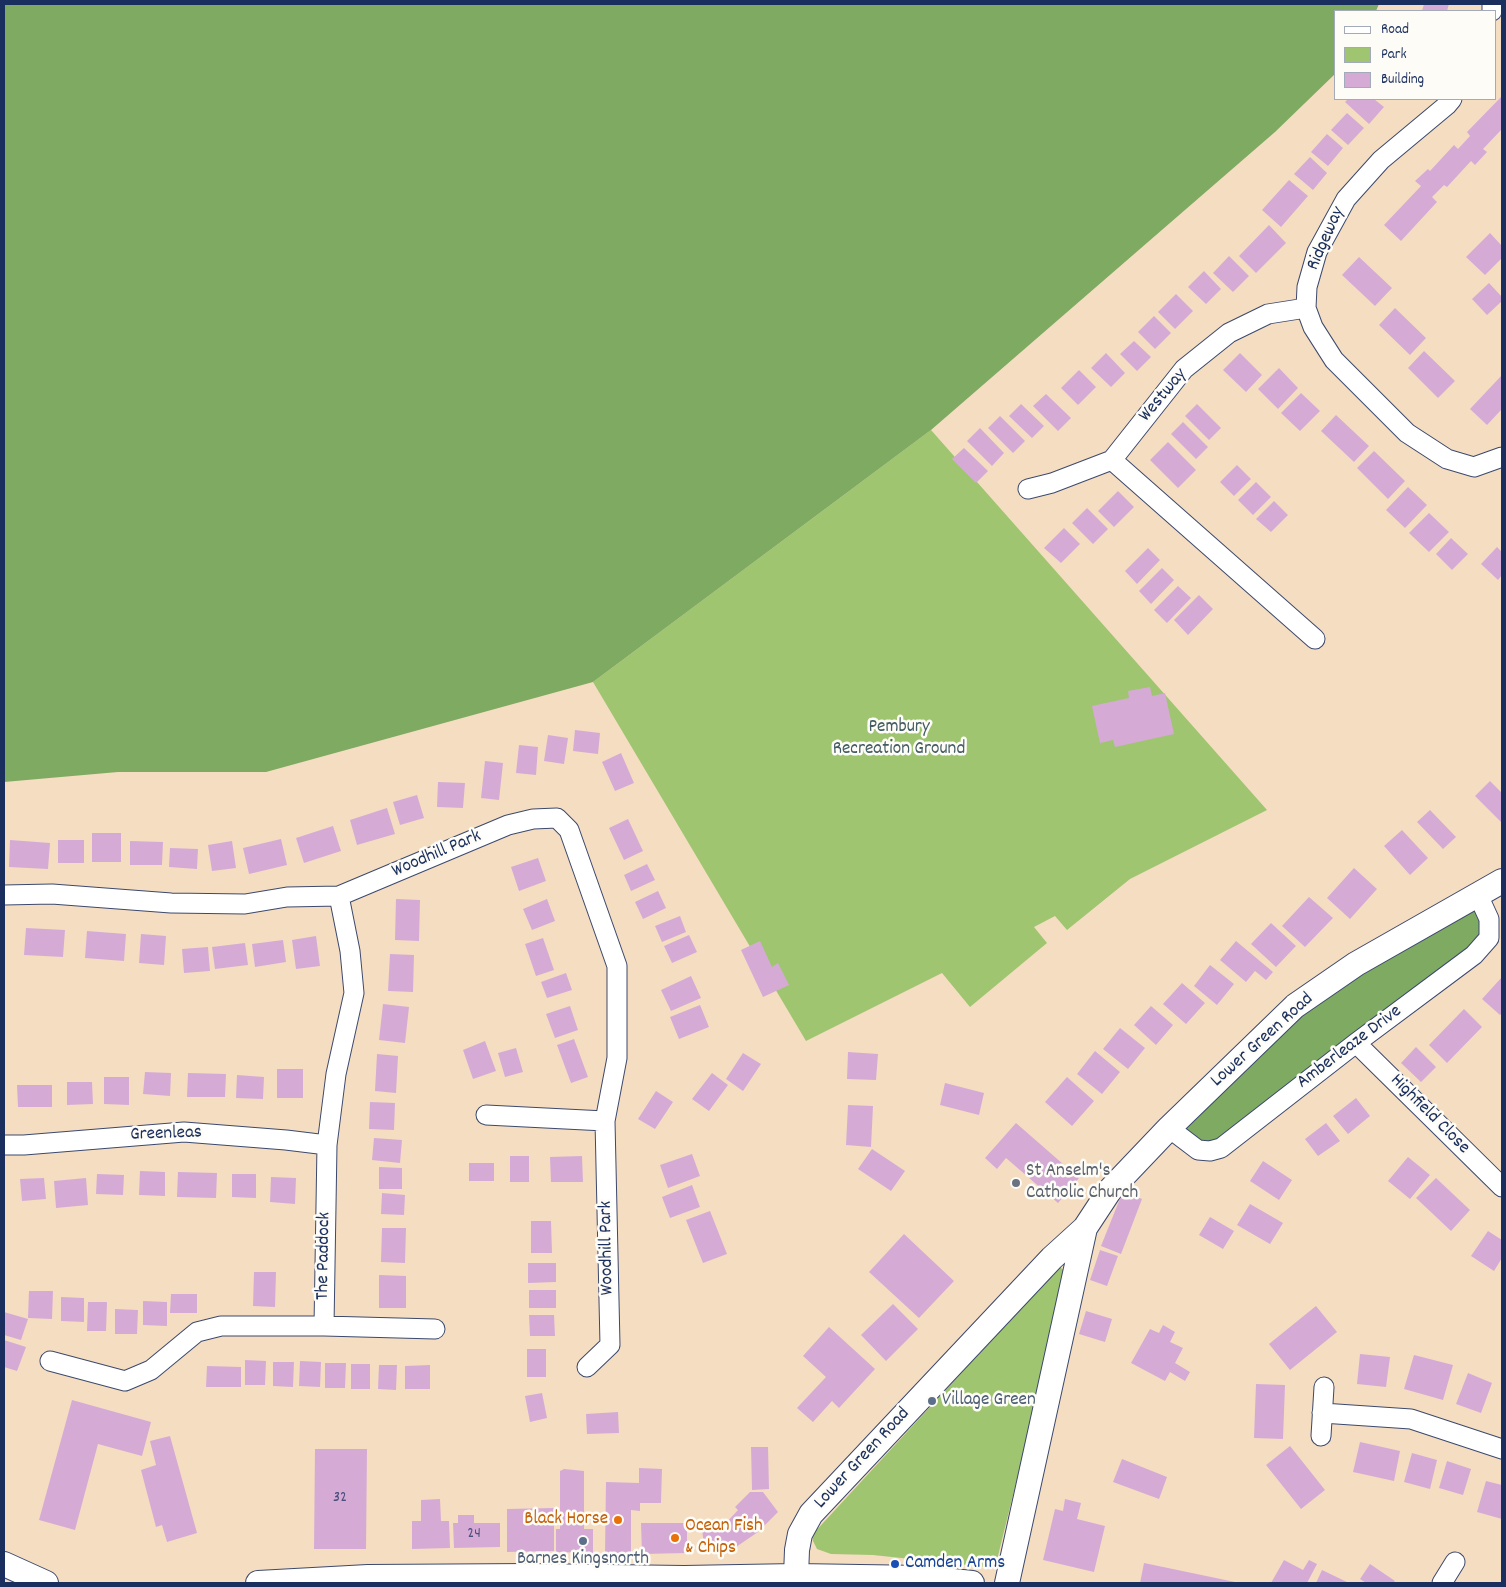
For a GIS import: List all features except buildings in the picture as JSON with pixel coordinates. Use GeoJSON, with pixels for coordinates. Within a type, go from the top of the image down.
{"type":"FeatureCollection","features":[{"type":"Feature","properties":{"kind":"street","name":"Ridgeway"},"geometry":{"type":"LineString","coordinates":[[1451,100],[1381,160],[1346,199],[1318,252],[1307,287],[1306,308],[1313,326],[1334,360],[1407,433],[1447,460],[1474,467],[1502,457]]}},
{"type":"Feature","properties":{"kind":"street","name":"Westway"},"geometry":{"type":"LineString","coordinates":[[1028,489],[1052,484],[1112,460],[1184,370],[1230,333],[1268,314],[1306,308]]}},
{"type":"Feature","properties":{"kind":"street"},"geometry":{"type":"LineString","coordinates":[[1112,460],[1315,639]]}},
{"type":"Feature","properties":{"kind":"street","name":"Woodhill Park"},"geometry":{"type":"LineString","coordinates":[[4,895],[52,894],[171,903],[245,904],[287,898],[339,896],[508,825],[533,818],[557,818],[569,830],[617,966],[617,1058],[605,1121],[610,1345],[588,1366]]}},
{"type":"Feature","properties":{"kind":"street","name":"Lower Green Road"},"geometry":{"type":"LineString","coordinates":[[796,1576],[800,1534],[811,1514],[1052,1258],[1085,1228],[1110,1190],[1169,1128],[1295,1006],[1356,964],[1502,880]]}},
{"type":"Feature","properties":{"kind":"street","name":"Amberleaze Drive"},"geometry":{"type":"LineString","coordinates":[[1169,1128],[1198,1150],[1210,1151],[1221,1148],[1356,1043],[1474,955],[1489,938],[1489,919],[1478,895]]}},
{"type":"Feature","properties":{"kind":"street","name":"The Paddock"},"geometry":{"type":"LineString","coordinates":[[50,1361],[125,1381],[151,1370],[197,1332],[221,1326],[324,1326],[327,1145],[336,1074],[354,993],[350,951],[339,896]]}},
{"type":"Feature","properties":{"kind":"street","name":"Highfield Close"},"geometry":{"type":"LineString","coordinates":[[1356,1043],[1502,1187]]}},
{"type":"Feature","properties":{"kind":"street"},"geometry":{"type":"LineString","coordinates":[[486,1115],[605,1121]]}},
{"type":"Feature","properties":{"kind":"street","name":"Greenleas"},"geometry":{"type":"LineString","coordinates":[[4,1145],[184,1132],[327,1145]]}},
{"type":"Feature","properties":{"kind":"street","name":"Lower Green Road"},"geometry":{"type":"LineString","coordinates":[[1007,1583],[1085,1228]]}},
{"type":"Feature","properties":{"kind":"street"},"geometry":{"type":"LineString","coordinates":[[324,1326],[435,1329]]}},
{"type":"Feature","properties":{"kind":"street"},"geometry":{"type":"LineString","coordinates":[[1320,1436],[1324,1387]]}},
{"type":"Feature","properties":{"kind":"street"},"geometry":{"type":"LineString","coordinates":[[1322,1412],[1411,1419],[1502,1449]]}},
{"type":"Feature","properties":{"kind":"street"},"geometry":{"type":"LineString","coordinates":[[1442,1583],[1455,1562]]}},
{"type":"Feature","properties":{"kind":"street"},"geometry":{"type":"LineString","coordinates":[[4,1564],[46,1583]]}},
{"type":"Feature","properties":{"kind":"street"},"geometry":{"type":"LineString","coordinates":[[258,1583],[368,1577],[479,1580],[722,1580],[796,1576],[924,1578],[972,1583]]}},
{"type":"Feature","properties":{"kind":"green space"},"geometry":{"type":"Polygon","coordinates":[[[4,4],[1379,4],[1376,10],[1334,10],[1334,75],[1275,132],[931,430],[593,682],[266,772],[118,772],[4,782],[4,4]]]}},
{"type":"Feature","properties":{"kind":"green space","name":"Pembury Recreation Ground"},"geometry":{"type":"Polygon","coordinates":[[[931,430],[1267,810],[1130,879],[1067,930],[1055,916],[1034,927],[1047,943],[970,1007],[942,973],[806,1041],[593,682],[931,430]]]}},
{"type":"Feature","properties":{"kind":"green space"},"geometry":{"type":"Polygon","coordinates":[[[1478,895],[1489,938],[1210,1151],[1169,1128],[1295,1006],[1478,895]]]}},
{"type":"Feature","properties":{"kind":"green space","name":"Village Green"},"geometry":{"type":"Polygon","coordinates":[[[1059,1267],[1068,1272],[995,1568],[873,1555],[831,1554],[817,1549],[812,1535],[1059,1267]]]}},
{"type":"Feature","properties":{"kind":"place","name":"St Anselm's Catholic Church"},"geometry":{"type":"Point","coordinates":[1016,1183]}},
{"type":"Feature","properties":{"kind":"place","name":"Village Green"},"geometry":{"type":"Point","coordinates":[932,1401]}},
{"type":"Feature","properties":{"kind":"place","name":"Black Horse"},"geometry":{"type":"Point","coordinates":[618,1520]}},
{"type":"Feature","properties":{"kind":"place","name":"Ocean Fish & Chips"},"geometry":{"type":"Point","coordinates":[675,1538]}},
{"type":"Feature","properties":{"kind":"place","name":"Barnes Kingsnorth"},"geometry":{"type":"Point","coordinates":[583,1541]}},
{"type":"Feature","properties":{"kind":"place","name":"Camden Arms"},"geometry":{"type":"Point","coordinates":[895,1564]}}]}
